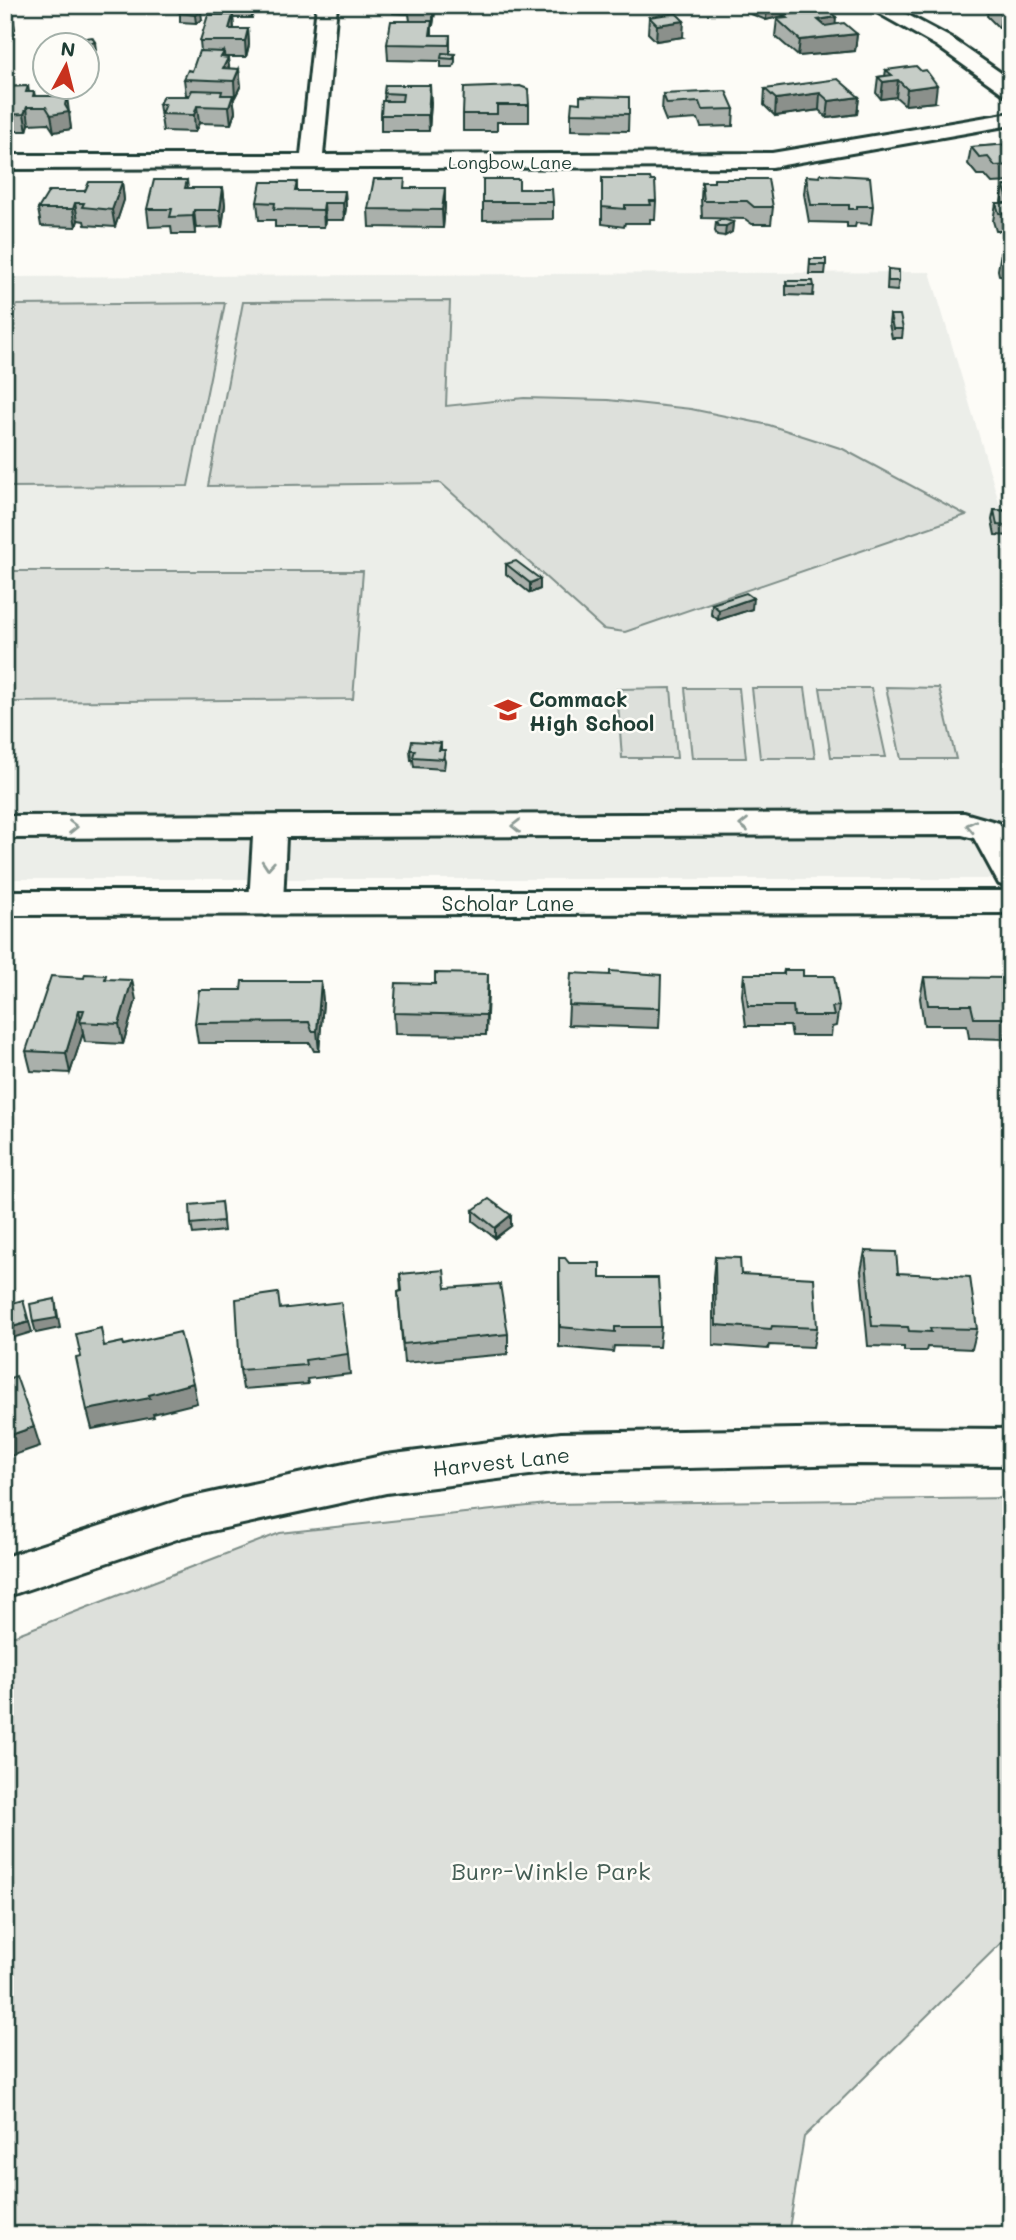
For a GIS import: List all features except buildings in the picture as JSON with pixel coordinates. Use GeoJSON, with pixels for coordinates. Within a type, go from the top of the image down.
{"type":"FeatureCollection","features":[{"type":"Feature","properties":{"kind":"street"},"geometry":{"type":"LineString","coordinates":[[311,161],[327,5]]}},
{"type":"Feature","properties":{"kind":"street"},"geometry":{"type":"LineString","coordinates":[[874,5],[944,42],[1011,90]]}},
{"type":"Feature","properties":{"kind":"street","name":"Longbow Lane"},"geometry":{"type":"LineString","coordinates":[[5,162],[772,160],[1011,119]]}},
{"type":"Feature","properties":{"kind":"street"},"geometry":{"type":"LineString","coordinates":[[5,827],[964,824],[987,831],[1011,876]]}},
{"type":"Feature","properties":{"kind":"street"},"geometry":{"type":"LineString","coordinates":[[266,903],[270,827]]}},
{"type":"Feature","properties":{"kind":"street","name":"Scholar Lane"},"geometry":{"type":"LineString","coordinates":[[5,903],[1011,902]]}},
{"type":"Feature","properties":{"kind":"street","name":"Harvest Lane"},"geometry":{"type":"LineString","coordinates":[[5,1577],[183,1518],[386,1474],[561,1452],[855,1446],[1011,1447]]}},
{"type":"Feature","properties":{"kind":"shaded area","name":"Commack High School"},"geometry":{"type":"Polygon","coordinates":[[[930,272],[1011,542],[1011,879],[5,879],[5,277],[930,272]]]}},
{"type":"Feature","properties":{"kind":"green space"},"geometry":{"type":"Polygon","coordinates":[[[450,301],[446,406],[524,398],[608,400],[691,409],[769,425],[843,449],[966,515],[625,632],[603,629],[441,483],[208,486],[243,302],[450,301]]]}},
{"type":"Feature","properties":{"kind":"green space"},"geometry":{"type":"Polygon","coordinates":[[[225,303],[188,486],[5,487],[5,338],[17,305],[225,303]]]}},
{"type":"Feature","properties":{"kind":"green space"},"geometry":{"type":"Polygon","coordinates":[[[5,571],[363,571],[353,699],[5,702],[5,571]]]}},
{"type":"Feature","properties":{"kind":"green space"},"geometry":{"type":"Polygon","coordinates":[[[886,687],[939,688],[956,759],[901,759],[886,687]]]}},
{"type":"Feature","properties":{"kind":"green space"},"geometry":{"type":"Polygon","coordinates":[[[671,688],[677,758],[622,758],[617,689],[671,688]]]}},
{"type":"Feature","properties":{"kind":"green space"},"geometry":{"type":"Polygon","coordinates":[[[685,688],[739,688],[746,758],[692,758],[685,688]]]}},
{"type":"Feature","properties":{"kind":"green space"},"geometry":{"type":"Polygon","coordinates":[[[752,688],[805,688],[815,758],[760,758],[752,688]]]}},
{"type":"Feature","properties":{"kind":"green space"},"geometry":{"type":"Polygon","coordinates":[[[820,688],[871,688],[886,757],[831,757],[820,688]]]}},
{"type":"Feature","properties":{"kind":"green space","name":"Burr-Winkle Park"},"geometry":{"type":"Polygon","coordinates":[[[1011,1498],[1011,1933],[804,2137],[788,2235],[5,2235],[5,1639],[280,1533],[547,1504],[1011,1498]]]}},
{"type":"Feature","properties":{"kind":"place","name":"Commack High School"},"geometry":{"type":"Point","coordinates":[508,710]}}]}
